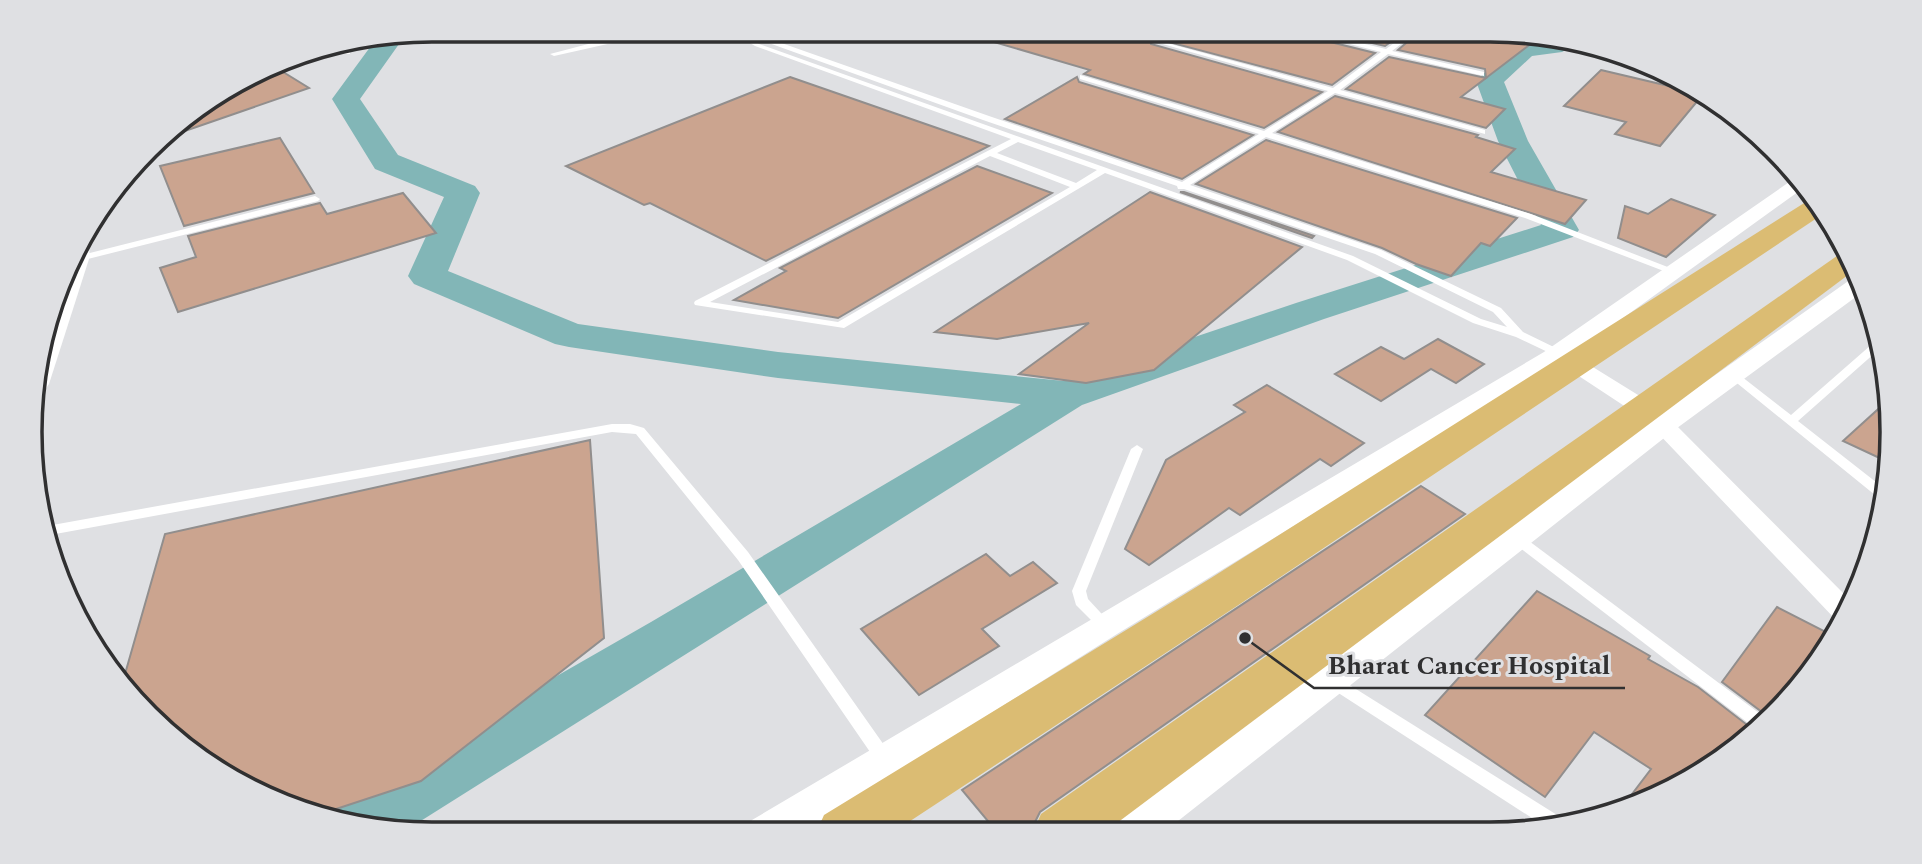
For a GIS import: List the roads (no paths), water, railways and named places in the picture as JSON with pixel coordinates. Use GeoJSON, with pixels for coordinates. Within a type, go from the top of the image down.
{"type":"FeatureCollection","features":[{"type":"Feature","properties":{"kind":"highway"},"geometry":{"type":"LineString","coordinates":[[861,822],[1567,359],[1725,251],[1810,209]]}},
{"type":"Feature","properties":{"kind":"highway"},"geometry":{"type":"LineString","coordinates":[[1077,822],[1315,669],[1846,275]]}},
{"type":"Feature","properties":{"kind":"street"},"geometry":{"type":"LineString","coordinates":[[784,822],[1105,625],[1567,359],[1673,271],[1725,251],[1793,188]]}},
{"type":"Feature","properties":{"kind":"street"},"geometry":{"type":"LineString","coordinates":[[1144,822],[1315,669],[1516,537],[1653,416],[1733,375],[1847,275]]}},
{"type":"Feature","properties":{"kind":"street"},"geometry":{"type":"LineString","coordinates":[[1567,359],[1653,416],[1839,606]]}},
{"type":"Feature","properties":{"kind":"lane"},"geometry":{"type":"LineString","coordinates":[[554,54],[600,42]]}},
{"type":"Feature","properties":{"kind":"lane"},"geometry":{"type":"LineString","coordinates":[[752,42],[1350,258],[1477,321],[1520,335],[1567,359]]}},
{"type":"Feature","properties":{"kind":"lane"},"geometry":{"type":"LineString","coordinates":[[774,42],[1399,261],[1497,310],[1520,335]]}},
{"type":"Feature","properties":{"kind":"lane"},"geometry":{"type":"LineString","coordinates":[[1161,42],[1482,132]]}},
{"type":"Feature","properties":{"kind":"lane"},"geometry":{"type":"LineString","coordinates":[[1347,42],[1481,74]]}},
{"type":"Feature","properties":{"kind":"lane"},"geometry":{"type":"LineString","coordinates":[[1169,193],[1333,91],[1398,42]]}},
{"type":"Feature","properties":{"kind":"lane"},"geometry":{"type":"LineString","coordinates":[[1083,76],[1528,216],[1673,271]]}},
{"type":"Feature","properties":{"kind":"lane"},"geometry":{"type":"LineString","coordinates":[[1017,139],[699,303],[841,326],[1104,170]]}},
{"type":"Feature","properties":{"kind":"lane"},"geometry":{"type":"LineString","coordinates":[[989,153],[1076,187]]}},
{"type":"Feature","properties":{"kind":"lane"},"geometry":{"type":"LineString","coordinates":[[86,252],[315,199]]}},
{"type":"Feature","properties":{"kind":"lane"},"geometry":{"type":"LineString","coordinates":[[1791,421],[1872,351]]}},
{"type":"Feature","properties":{"kind":"lane"},"geometry":{"type":"LineString","coordinates":[[1733,375],[1876,489]]}},
{"type":"Feature","properties":{"kind":"lane"},"geometry":{"type":"LineString","coordinates":[[54,529],[612,428],[631,428],[640,431],[743,556],[885,760]]}},
{"type":"Feature","properties":{"kind":"lane"},"geometry":{"type":"LineString","coordinates":[[1105,625],[1081,601],[1079,591],[1137,449]]}},
{"type":"Feature","properties":{"kind":"lane"},"geometry":{"type":"LineString","coordinates":[[1516,537],[1754,718]]}},
{"type":"Feature","properties":{"kind":"lane"},"geometry":{"type":"LineString","coordinates":[[1315,669],[1547,818]]}},
{"type":"Feature","properties":{"kind":"waterway"},"geometry":{"type":"LineString","coordinates":[[385,45],[346,99],[386,162],[463,193],[427,276],[569,335],[778,365],[1067,395]]}},
{"type":"Feature","properties":{"kind":"waterway"},"geometry":{"type":"LineString","coordinates":[[1067,395],[1310,311],[1561,230],[1513,141],[1490,81],[1524,49],[1547,46]]}},
{"type":"Feature","properties":{"kind":"waterway"},"geometry":{"type":"LineString","coordinates":[[370,817],[671,638],[1067,395]]}},
{"type":"Feature","properties":{"kind":"place","name":"Bharat Cancer Hospital"},"geometry":{"type":"Point","coordinates":[1245,638]}}]}
